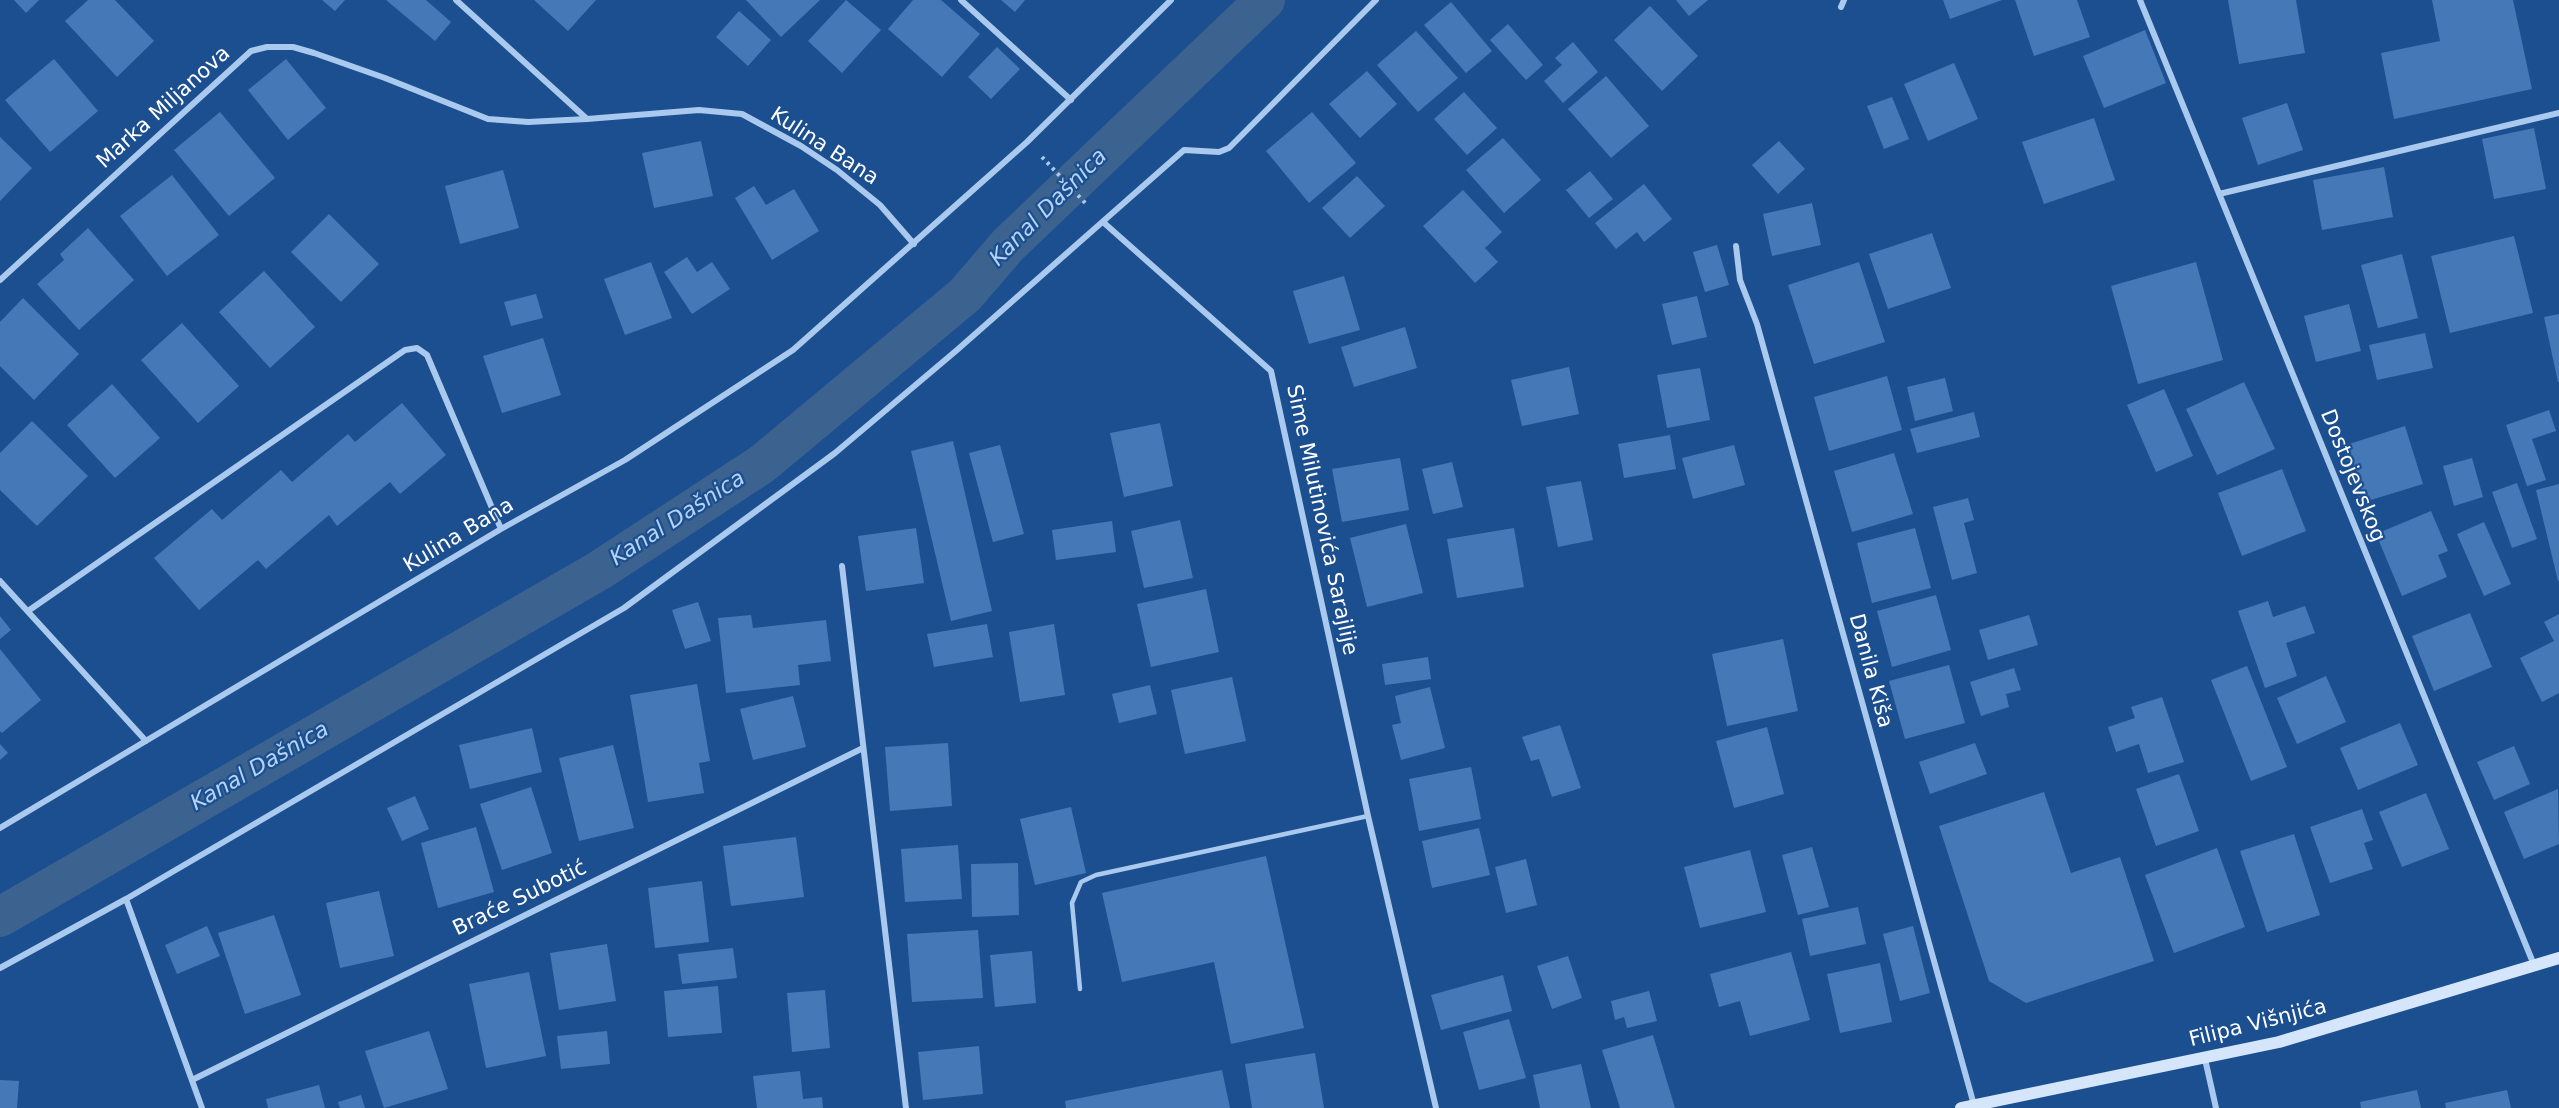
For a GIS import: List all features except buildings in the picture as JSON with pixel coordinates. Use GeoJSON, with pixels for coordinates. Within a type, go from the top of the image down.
{"type":"FeatureCollection","features":[{"type":"Feature","properties":{"kind":"main road","name":"Filipa Višnjića"},"geometry":{"type":"LineString","coordinates":[[1961,1108],[2279,1042],[2559,958]]}},
{"type":"Feature","properties":{"kind":"street"},"geometry":{"type":"LineString","coordinates":[[456,0],[587,119]]}},
{"type":"Feature","properties":{"kind":"street"},"geometry":{"type":"LineString","coordinates":[[961,0],[1071,100]]}},
{"type":"Feature","properties":{"kind":"street","name":"Kulina Bana"},"geometry":{"type":"LineString","coordinates":[[0,828],[501,529],[625,460],[793,350],[914,244],[1071,100],[1171,0]]}},
{"type":"Feature","properties":{"kind":"street"},"geometry":{"type":"LineString","coordinates":[[0,968],[126,899],[624,608],[835,453],[1184,150],[1219,152],[1229,148],[1376,0]]}},
{"type":"Feature","properties":{"kind":"street"},"geometry":{"type":"LineString","coordinates":[[1842,7],[1844,0]]}},
{"type":"Feature","properties":{"kind":"street","name":"Dostojevskog"},"geometry":{"type":"LineString","coordinates":[[2140,0],[2534,965]]}},
{"type":"Feature","properties":{"kind":"street","name":"Marka Miljanova"},"geometry":{"type":"LineString","coordinates":[[0,280],[251,51],[267,47],[292,47],[314,53],[385,78],[488,119],[528,122],[587,119]]}},
{"type":"Feature","properties":{"kind":"street","name":"Kulina Bana"},"geometry":{"type":"LineString","coordinates":[[587,119],[699,110],[742,114],[801,146],[837,170],[880,205],[914,244]]}},
{"type":"Feature","properties":{"kind":"street"},"geometry":{"type":"LineString","coordinates":[[2219,194],[2559,113]]}},
{"type":"Feature","properties":{"kind":"street","name":"Sime Milutinovića Sarajlije"},"geometry":{"type":"LineString","coordinates":[[1103,222],[1271,371],[1368,816],[1436,1108]]}},
{"type":"Feature","properties":{"kind":"street","name":"Danila Kiša"},"geometry":{"type":"LineString","coordinates":[[1736,246],[1740,280],[1757,324],[1974,1105]]}},
{"type":"Feature","properties":{"kind":"street"},"geometry":{"type":"LineString","coordinates":[[28,611],[405,350],[417,348],[427,355],[501,529]]}},
{"type":"Feature","properties":{"kind":"street"},"geometry":{"type":"LineString","coordinates":[[842,566],[906,1108]]}},
{"type":"Feature","properties":{"kind":"street"},"geometry":{"type":"LineString","coordinates":[[0,581],[146,741]]}},
{"type":"Feature","properties":{"kind":"street","name":"Braće Subotić"},"geometry":{"type":"LineString","coordinates":[[192,1080],[863,748]]}},
{"type":"Feature","properties":{"kind":"street"},"geometry":{"type":"LineString","coordinates":[[126,899],[202,1108]]}},
{"type":"Feature","properties":{"kind":"street"},"geometry":{"type":"LineString","coordinates":[[2205,1059],[2216,1108]]}},
{"type":"Feature","properties":{"kind":"lane"},"geometry":{"type":"LineString","coordinates":[[1080,989],[1072,903],[1081,882],[1096,874],[1368,816]]}},
{"type":"Feature","properties":{"kind":"path"},"geometry":{"type":"LineString","coordinates":[[1042,157],[1090,207]]}},
{"type":"Feature","properties":{"kind":"waterway","name":"Kanal Dašnica"},"geometry":{"type":"LineString","coordinates":[[0,917],[600,570],[762,464],[965,295],[1008,245],[1265,0]]}}]}
